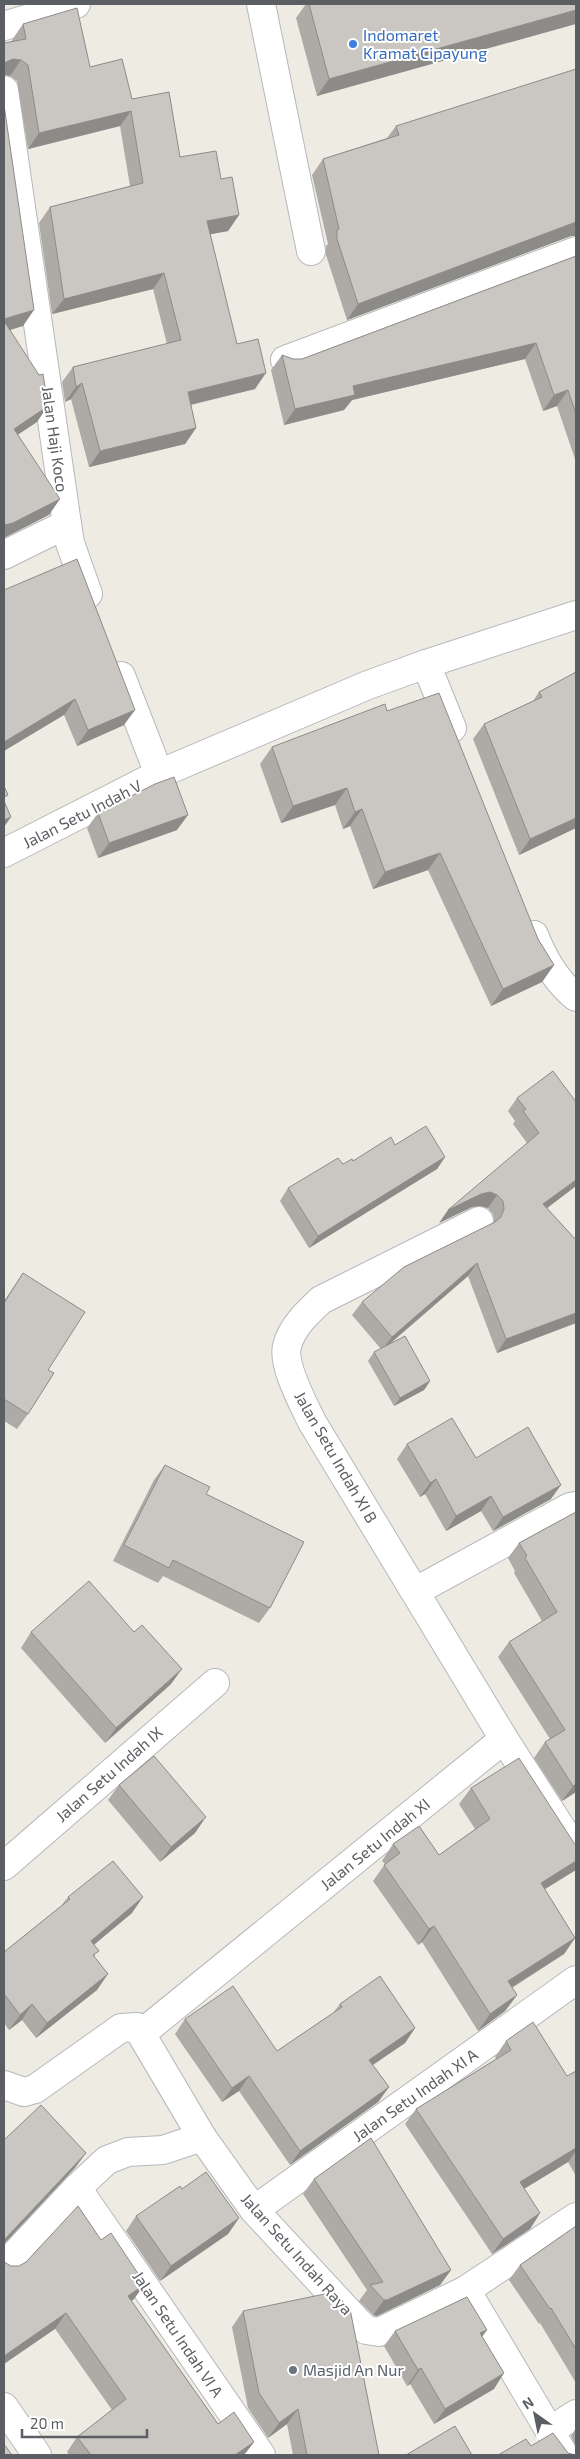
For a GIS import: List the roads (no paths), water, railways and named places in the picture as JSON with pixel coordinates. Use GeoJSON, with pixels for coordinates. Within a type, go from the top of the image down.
{"type":"FeatureCollection","features":[{"type":"Feature","properties":{"kind":"street"},"geometry":{"type":"LineString","coordinates":[[4,26],[76,4]]}},
{"type":"Feature","properties":{"kind":"street"},"geometry":{"type":"LineString","coordinates":[[261,4],[310,251]]}},
{"type":"Feature","properties":{"kind":"street","name":"Jalan Haji Koco"},"geometry":{"type":"LineString","coordinates":[[4,90],[67,524],[76,560],[96,614]]}},
{"type":"Feature","properties":{"kind":"street"},"geometry":{"type":"LineString","coordinates":[[285,360],[576,250]]}},
{"type":"Feature","properties":{"kind":"street"},"geometry":{"type":"LineString","coordinates":[[4,555],[67,524]]}},
{"type":"Feature","properties":{"kind":"street","name":"Jalan Setu Indah V"},"geometry":{"type":"LineString","coordinates":[[4,853],[159,774],[368,685],[576,615]]}},
{"type":"Feature","properties":{"kind":"street"},"geometry":{"type":"LineString","coordinates":[[110,649],[159,774]]}},
{"type":"Feature","properties":{"kind":"street"},"geometry":{"type":"LineString","coordinates":[[426,664],[463,756]]}},
{"type":"Feature","properties":{"kind":"street"},"geometry":{"type":"LineString","coordinates":[[525,913],[540,950],[564,987],[576,997]]}},
{"type":"Feature","properties":{"kind":"street","name":"Jalan Setu Indah XI B"},"geometry":{"type":"LineString","coordinates":[[479,1221],[321,1300],[301,1319],[287,1347],[293,1383],[312,1422],[504,1739]]}},
{"type":"Feature","properties":{"kind":"street"},"geometry":{"type":"LineString","coordinates":[[416,1591],[570,1507],[576,1506]]}},
{"type":"Feature","properties":{"kind":"street","name":"Jalan Setu Indah IX"},"geometry":{"type":"LineString","coordinates":[[4,1866],[215,1683]]}},
{"type":"Feature","properties":{"kind":"street"},"geometry":{"type":"LineString","coordinates":[[504,1739],[576,1852]]}},
{"type":"Feature","properties":{"kind":"street","name":"Jalan Setu Indah XI"},"geometry":{"type":"LineString","coordinates":[[142,2033],[504,1739]]}},
{"type":"Feature","properties":{"kind":"street","name":"Jalan Setu Indah XI A"},"geometry":{"type":"LineString","coordinates":[[254,2210],[576,1980]]}},
{"type":"Feature","properties":{"kind":"street"},"geometry":{"type":"LineString","coordinates":[[4,2085],[24,2092],[35,2089],[121,2028],[137,2027],[142,2033]]}},
{"type":"Feature","properties":{"kind":"street","name":"Jalan Setu Indah Raya"},"geometry":{"type":"LineString","coordinates":[[142,2033],[202,2137],[254,2210],[366,2330],[379,2332],[393,2327],[466,2290]]}},
{"type":"Feature","properties":{"kind":"street"},"geometry":{"type":"LineString","coordinates":[[4,2266],[77,2188],[107,2160],[128,2152],[163,2150],[202,2137]]}},
{"type":"Feature","properties":{"kind":"street","name":"Jalan Setu Indah VI A"},"geometry":{"type":"LineString","coordinates":[[77,2188],[261,2455]]}},
{"type":"Feature","properties":{"kind":"street"},"geometry":{"type":"LineString","coordinates":[[564,2455],[466,2290],[576,2217]]}},
{"type":"Feature","properties":{"kind":"street"},"geometry":{"type":"LineString","coordinates":[[4,2407],[38,2455]]}},
{"type":"Feature","properties":{"kind":"street"},"geometry":{"type":"LineString","coordinates":[[550,2431],[576,2414]]}},
{"type":"Feature","properties":{"kind":"place","name":"Indomaret Kramat Cipayung"},"geometry":{"type":"Point","coordinates":[353,44]}},
{"type":"Feature","properties":{"kind":"place","name":"Masjid An Nur"},"geometry":{"type":"Point","coordinates":[293,2370]}}]}
